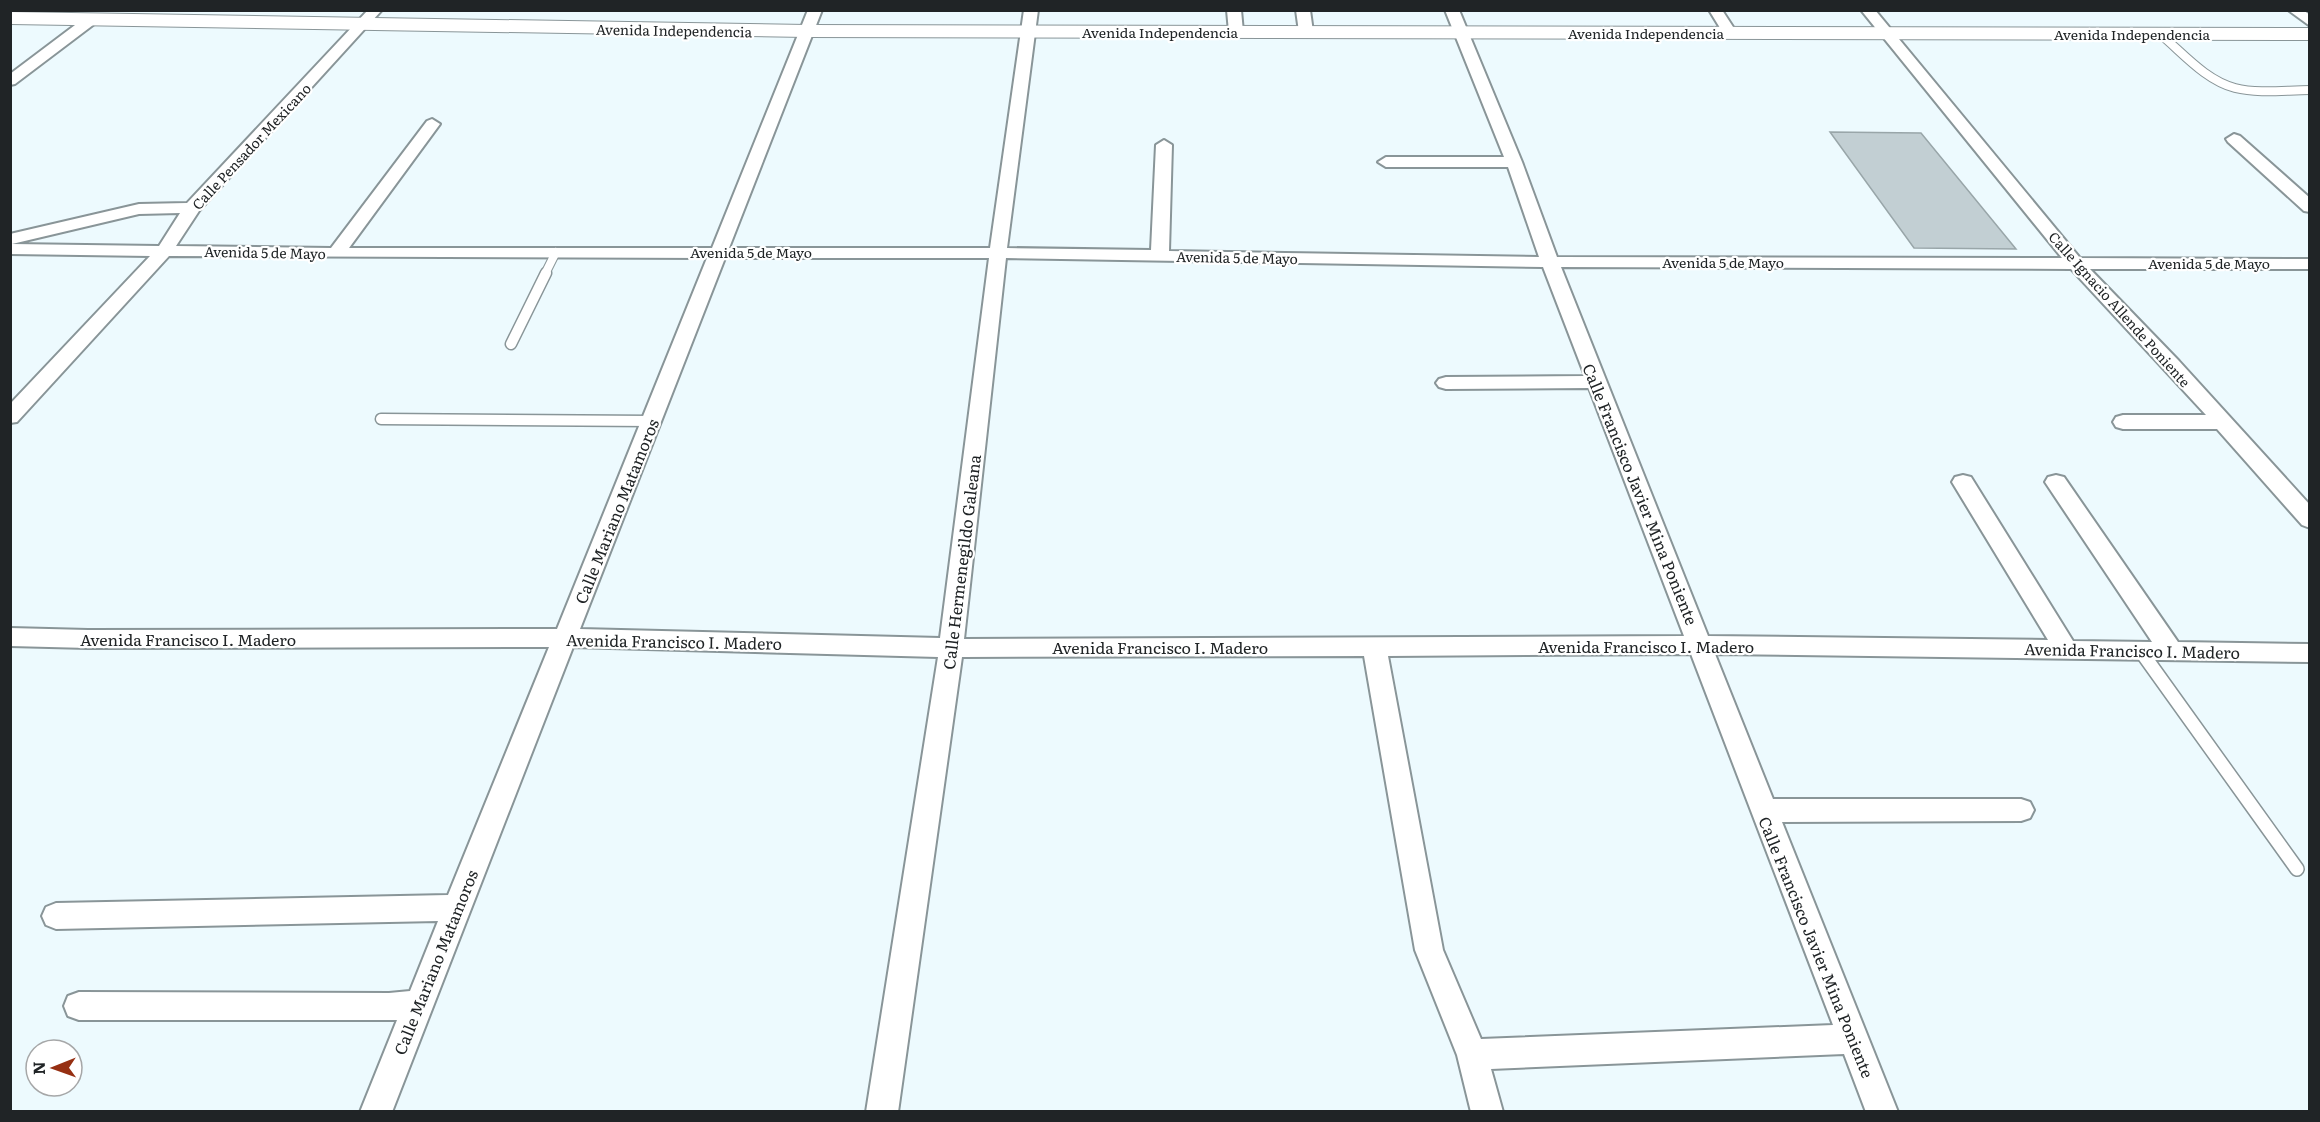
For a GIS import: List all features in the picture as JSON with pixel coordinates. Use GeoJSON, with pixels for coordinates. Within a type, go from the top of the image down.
{"type":"FeatureCollection","features":[{"type":"Feature","properties":{"kind":"main road","name":"Avenida Independencia"},"geometry":{"type":"LineString","coordinates":[[10,18],[370,17],[562,28],[811,21],[1029,21],[1236,32],[1306,32],[1456,21],[1730,33],[2310,34]]}},
{"type":"Feature","properties":{"kind":"street"},"geometry":{"type":"LineString","coordinates":[[1234,10],[1236,32]]}},
{"type":"Feature","properties":{"kind":"street"},"geometry":{"type":"LineString","coordinates":[[1303,10],[1306,32]]}},
{"type":"Feature","properties":{"kind":"street"},"geometry":{"type":"LineString","coordinates":[[1715,10],[1730,33]]}},
{"type":"Feature","properties":{"kind":"street","name":"Calle Ignacio Allende Poniente"},"geometry":{"type":"LineString","coordinates":[[1867,10],[2074,262],[2172,365],[2310,520]]}},
{"type":"Feature","properties":{"kind":"street"},"geometry":{"type":"LineString","coordinates":[[2294,10],[2310,22]]}},
{"type":"Feature","properties":{"kind":"street","name":"Calle Pensador Mexicano"},"geometry":{"type":"LineString","coordinates":[[10,417],[165,250],[192,208],[370,17]]}},
{"type":"Feature","properties":{"kind":"street"},"geometry":{"type":"LineString","coordinates":[[10,81],[92,19]]}},
{"type":"Feature","properties":{"kind":"street","name":"Calle Mariano Matamoros"},"geometry":{"type":"LineString","coordinates":[[376,1112],[811,21]]}},
{"type":"Feature","properties":{"kind":"street","name":"Calle Hermenegildo Galeana"},"geometry":{"type":"LineString","coordinates":[[882,1112],[951,648],[998,253],[1029,21]]}},
{"type":"Feature","properties":{"kind":"street","name":"Calle Francisco Javier Mina Poniente"},"geometry":{"type":"LineString","coordinates":[[1456,21],[1514,162],[1550,262],[1882,1112]]}},
{"type":"Feature","properties":{"kind":"street"},"geometry":{"type":"LineString","coordinates":[[336,253],[432,124]]}},
{"type":"Feature","properties":{"kind":"street"},"geometry":{"type":"LineString","coordinates":[[2234,139],[2310,207]]}},
{"type":"Feature","properties":{"kind":"street"},"geometry":{"type":"LineString","coordinates":[[1160,256],[1164,145]]}},
{"type":"Feature","properties":{"kind":"street"},"geometry":{"type":"LineString","coordinates":[[1386,162],[1514,162]]}},
{"type":"Feature","properties":{"kind":"street"},"geometry":{"type":"LineString","coordinates":[[10,239],[124,211],[151,208],[192,208]]}},
{"type":"Feature","properties":{"kind":"street","name":"Avenida 5 de Mayo"},"geometry":{"type":"LineString","coordinates":[[10,249],[336,253],[998,253],[1550,262],[2074,262],[2308,266]]}},
{"type":"Feature","properties":{"kind":"street"},"geometry":{"type":"LineString","coordinates":[[1446,383],[1597,382]]}},
{"type":"Feature","properties":{"kind":"street"},"geometry":{"type":"LineString","coordinates":[[2123,422],[2222,422]]}},
{"type":"Feature","properties":{"kind":"street"},"geometry":{"type":"LineString","coordinates":[[1963,482],[2066,650]]}},
{"type":"Feature","properties":{"kind":"street"},"geometry":{"type":"LineString","coordinates":[[2056,482],[2171,651]]}},
{"type":"Feature","properties":{"kind":"street","name":"Avenida Francisco I. Madero"},"geometry":{"type":"LineString","coordinates":[[10,637],[88,639],[565,638],[951,648],[1701,645],[2310,653]]}},
{"type":"Feature","properties":{"kind":"street"},"geometry":{"type":"LineString","coordinates":[[1374,646],[1429,950],[1472,1055],[1487,1112]]}},
{"type":"Feature","properties":{"kind":"street"},"geometry":{"type":"LineString","coordinates":[[1763,811],[2020,810]]}},
{"type":"Feature","properties":{"kind":"street"},"geometry":{"type":"LineString","coordinates":[[56,916],[457,908]]}},
{"type":"Feature","properties":{"kind":"street"},"geometry":{"type":"LineString","coordinates":[[79,1006],[389,1006],[418,1004]]}},
{"type":"Feature","properties":{"kind":"street"},"geometry":{"type":"LineString","coordinates":[[1472,1055],[1854,1039]]}},
{"type":"Feature","properties":{"kind":"lane"},"geometry":{"type":"LineString","coordinates":[[2160,34],[2215,79],[2228,86],[2243,90],[2310,90]]}},
{"type":"Feature","properties":{"kind":"lane"},"geometry":{"type":"LineString","coordinates":[[512,344],[556,252]]}},
{"type":"Feature","properties":{"kind":"lane"},"geometry":{"type":"LineString","coordinates":[[381,419],[652,421]]}},
{"type":"Feature","properties":{"kind":"lane"},"geometry":{"type":"LineString","coordinates":[[2140,651],[2297,869]]}},
{"type":"Feature","properties":{"kind":"building"},"geometry":{"type":"Polygon","coordinates":[[[1830,132],[1921,133],[2016,249],[1914,248],[1830,132]]]}}]}
